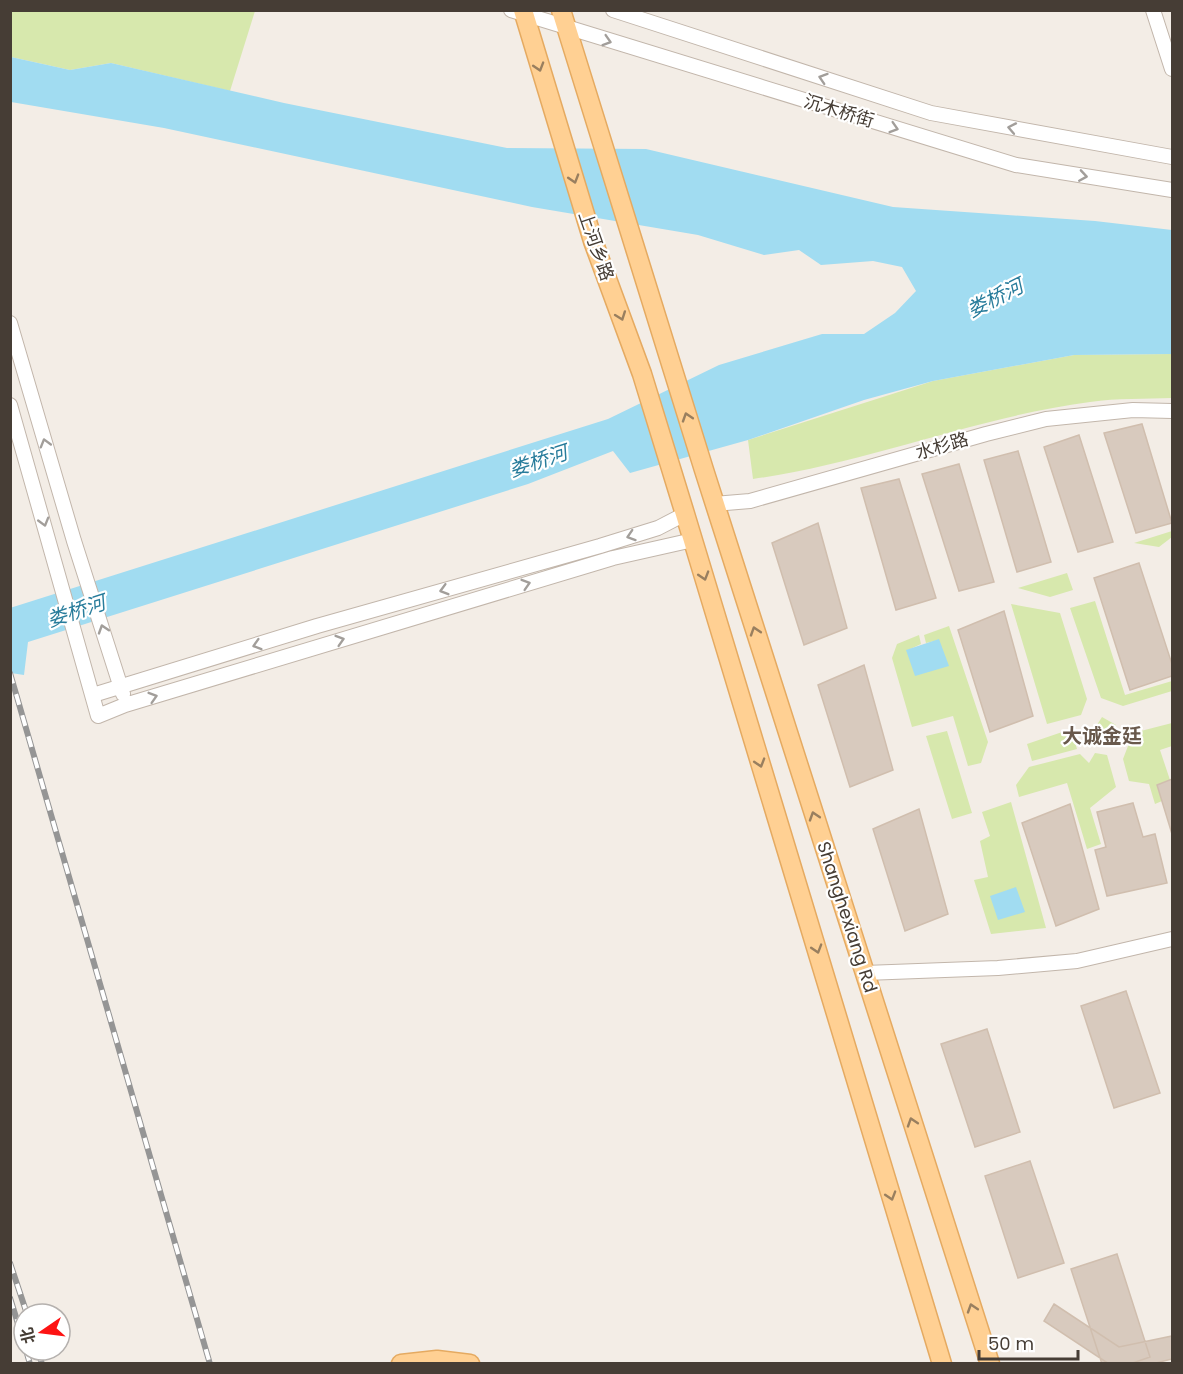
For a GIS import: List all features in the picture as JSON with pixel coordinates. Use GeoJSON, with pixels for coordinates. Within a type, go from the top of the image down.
{"type":"FeatureCollection","features":[{"type":"Feature","properties":{"kind":"main road","name":"上河乡路"},"geometry":{"type":"LineString","coordinates":[[561,10],[704,470]]}},
{"type":"Feature","properties":{"kind":"main road","name":"上河乡路"},"geometry":{"type":"LineString","coordinates":[[519,12],[557,123],[593,241],[642,374],[674,480]]}},
{"type":"Feature","properties":{"kind":"main road","name":"Shanghexiang Rd"},"geometry":{"type":"LineString","coordinates":[[704,470],[990,1364]]}},
{"type":"Feature","properties":{"kind":"main road","name":"Shanghexiang Rd"},"geometry":{"type":"LineString","coordinates":[[674,480],[942,1364]]}},
{"type":"Feature","properties":{"kind":"main road"},"geometry":{"type":"LineString","coordinates":[[401,1364],[437,1360],[470,1364]]}},
{"type":"Feature","properties":{"kind":"street","name":"沉木桥街"},"geometry":{"type":"LineString","coordinates":[[613,10],[932,113],[1173,157]]}},
{"type":"Feature","properties":{"kind":"street"},"geometry":{"type":"LineString","coordinates":[[1153,10],[1173,69]]}},
{"type":"Feature","properties":{"kind":"street","name":"沉木桥街"},"geometry":{"type":"LineString","coordinates":[[519,12],[1016,165],[1173,190]]}},
{"type":"Feature","properties":{"kind":"street"},"geometry":{"type":"LineString","coordinates":[[10,323],[74,541],[122,687],[125,705]]}},
{"type":"Feature","properties":{"kind":"street"},"geometry":{"type":"LineString","coordinates":[[10,405],[98,716],[125,705],[601,561],[693,540]]}},
{"type":"Feature","properties":{"kind":"street","name":"水杉路"},"geometry":{"type":"LineString","coordinates":[[714,504],[750,501],[1046,419],[1133,410],[1173,411]]}},
{"type":"Feature","properties":{"kind":"street"},"geometry":{"type":"LineString","coordinates":[[93,695],[317,626],[600,546],[658,528],[685,514]]}},
{"type":"Feature","properties":{"kind":"street"},"geometry":{"type":"LineString","coordinates":[[865,973],[998,968],[1077,961],[1173,939]]}},
{"type":"Feature","properties":{"kind":"green space"},"geometry":{"type":"Polygon","coordinates":[[[11,11],[255,11],[230,91],[111,63],[70,70],[11,57],[11,11]]]}},
{"type":"Feature","properties":{"kind":"green space"},"geometry":{"type":"Polygon","coordinates":[[[1172,354],[1172,398],[1121,399],[1047,409],[796,472],[753,479],[748,440],[933,381],[1074,355],[1172,354]]]}},
{"type":"Feature","properties":{"kind":"green space"},"geometry":{"type":"Polygon","coordinates":[[[1172,531],[1172,537],[1159,547],[1134,543],[1172,531]]]}},
{"type":"Feature","properties":{"kind":"green space"},"geometry":{"type":"Polygon","coordinates":[[[1067,573],[1073,590],[1050,597],[1018,588],[1067,573]]]}},
{"type":"Feature","properties":{"kind":"green space"},"geometry":{"type":"Polygon","coordinates":[[[1095,601],[1125,695],[1172,681],[1172,691],[1123,706],[1101,698],[1070,608],[1095,601]]]}},
{"type":"Feature","properties":{"kind":"green space"},"geometry":{"type":"Polygon","coordinates":[[[1011,604],[1060,613],[1087,699],[1081,715],[1047,724],[1011,604]]]}},
{"type":"Feature","properties":{"kind":"green space"},"geometry":{"type":"Polygon","coordinates":[[[949,626],[988,742],[981,763],[968,766],[953,716],[912,727],[892,658],[897,644],[919,635],[921,644],[906,651],[939,640],[926,643],[924,635],[949,626]]]}},
{"type":"Feature","properties":{"kind":"green space"},"geometry":{"type":"Polygon","coordinates":[[[1102,717],[1116,725],[1108,739],[1093,731],[1102,717]]]}},
{"type":"Feature","properties":{"kind":"green space"},"geometry":{"type":"Polygon","coordinates":[[[1172,723],[1172,746],[1160,750],[1170,780],[1157,785],[1162,801],[1155,804],[1149,784],[1129,781],[1123,759],[1133,733],[1172,723]]]}},
{"type":"Feature","properties":{"kind":"green space"},"geometry":{"type":"Polygon","coordinates":[[[1071,729],[1077,749],[1032,761],[1027,744],[1071,729]]]}},
{"type":"Feature","properties":{"kind":"green space"},"geometry":{"type":"Polygon","coordinates":[[[947,731],[972,813],[952,819],[926,736],[947,731]]]}},
{"type":"Feature","properties":{"kind":"green space"},"geometry":{"type":"Polygon","coordinates":[[[1095,753],[1107,755],[1116,787],[1090,808],[1101,844],[1087,849],[1067,783],[1019,797],[1016,785],[1029,767],[1080,754],[1089,763],[1095,753]]]}},
{"type":"Feature","properties":{"kind":"green space"},"geometry":{"type":"Polygon","coordinates":[[[1011,802],[1046,928],[991,934],[974,880],[988,877],[980,841],[990,836],[982,812],[1011,802]]]}},
{"type":"Feature","properties":{"kind":"water","name":"娄桥河"},"geometry":{"type":"Polygon","coordinates":[[[11,57],[70,70],[111,63],[284,103],[507,148],[646,149],[893,207],[1095,221],[1172,230],[1172,354],[1074,355],[933,381],[864,400],[748,440],[630,473],[613,451],[528,484],[28,642],[24,675],[11,673],[10,608],[608,419],[719,365],[822,334],[864,334],[895,313],[916,291],[902,267],[873,261],[821,265],[799,250],[764,255],[698,235],[532,207],[164,128],[11,102],[11,57]]]}},
{"type":"Feature","properties":{"kind":"water"},"geometry":{"type":"Polygon","coordinates":[[[939,639],[949,666],[915,676],[906,650],[939,639]]]}},
{"type":"Feature","properties":{"kind":"water"},"geometry":{"type":"Polygon","coordinates":[[[1016,887],[1025,912],[998,920],[990,896],[1016,887]]]}},
{"type":"Feature","properties":{"kind":"building"},"geometry":{"type":"Polygon","coordinates":[[[1142,424],[1172,523],[1136,533],[1104,433],[1142,424]]]}},
{"type":"Feature","properties":{"kind":"building"},"geometry":{"type":"Polygon","coordinates":[[[1079,435],[1113,542],[1078,552],[1044,447],[1079,435]]]}},
{"type":"Feature","properties":{"kind":"building"},"geometry":{"type":"Polygon","coordinates":[[[1018,451],[1051,562],[1017,572],[984,460],[1018,451]]]}},
{"type":"Feature","properties":{"kind":"building"},"geometry":{"type":"Polygon","coordinates":[[[959,464],[994,582],[959,591],[922,474],[959,464]]]}},
{"type":"Feature","properties":{"kind":"building"},"geometry":{"type":"Polygon","coordinates":[[[899,479],[936,598],[896,610],[861,488],[899,479]]]}},
{"type":"Feature","properties":{"kind":"building"},"geometry":{"type":"Polygon","coordinates":[[[818,523],[847,628],[804,645],[772,543],[818,523]]]}},
{"type":"Feature","properties":{"kind":"building"},"geometry":{"type":"Polygon","coordinates":[[[1139,563],[1172,664],[1172,676],[1130,690],[1094,578],[1139,563]]]}},
{"type":"Feature","properties":{"kind":"building"},"geometry":{"type":"Polygon","coordinates":[[[1004,611],[1033,716],[990,732],[958,630],[1004,611]]]}},
{"type":"Feature","properties":{"kind":"building"},"geometry":{"type":"Polygon","coordinates":[[[864,665],[893,770],[850,787],[818,685],[864,665]]]}},
{"type":"Feature","properties":{"kind":"building"},"geometry":{"type":"Polygon","coordinates":[[[1172,779],[1172,834],[1157,785],[1172,779]]]}},
{"type":"Feature","properties":{"kind":"building"},"geometry":{"type":"Polygon","coordinates":[[[1133,803],[1143,837],[1155,834],[1167,883],[1107,896],[1095,850],[1106,847],[1097,812],[1133,803]]]}},
{"type":"Feature","properties":{"kind":"building"},"geometry":{"type":"Polygon","coordinates":[[[1070,804],[1099,909],[1056,926],[1022,823],[1070,804]]]}},
{"type":"Feature","properties":{"kind":"building"},"geometry":{"type":"Polygon","coordinates":[[[919,809],[948,914],[905,931],[873,829],[919,809]]]}},
{"type":"Feature","properties":{"kind":"building"},"geometry":{"type":"Polygon","coordinates":[[[1126,991],[1160,1093],[1114,1108],[1081,1006],[1126,991]]]}},
{"type":"Feature","properties":{"kind":"building"},"geometry":{"type":"Polygon","coordinates":[[[987,1029],[1020,1132],[975,1147],[941,1044],[987,1029]]]}},
{"type":"Feature","properties":{"kind":"building"},"geometry":{"type":"Polygon","coordinates":[[[1030,1161],[1064,1263],[1018,1278],[985,1176],[1030,1161]]]}},
{"type":"Feature","properties":{"kind":"building"},"geometry":{"type":"Polygon","coordinates":[[[1117,1254],[1150,1357],[1130,1364],[1102,1364],[1071,1269],[1117,1254]]]}},
{"type":"Feature","properties":{"kind":"building"},"geometry":{"type":"Polygon","coordinates":[[[1054,1304],[1119,1347],[1172,1336],[1172,1359],[1152,1364],[1109,1364],[1044,1321],[1054,1304]]]}},
{"type":"Feature","properties":{"kind":"railway"},"geometry":{"type":"LineString","coordinates":[[10,673],[210,1364]]}},
{"type":"Feature","properties":{"kind":"railway"},"geometry":{"type":"LineString","coordinates":[[10,1263],[23,1302]]}},
{"type":"Feature","properties":{"kind":"railway"},"geometry":{"type":"LineString","coordinates":[[10,1298],[12,1304]]}},
{"type":"Feature","properties":{"kind":"district","name":"大诚金廷"},"geometry":{"type":"Point","coordinates":[1102,736]}}]}
